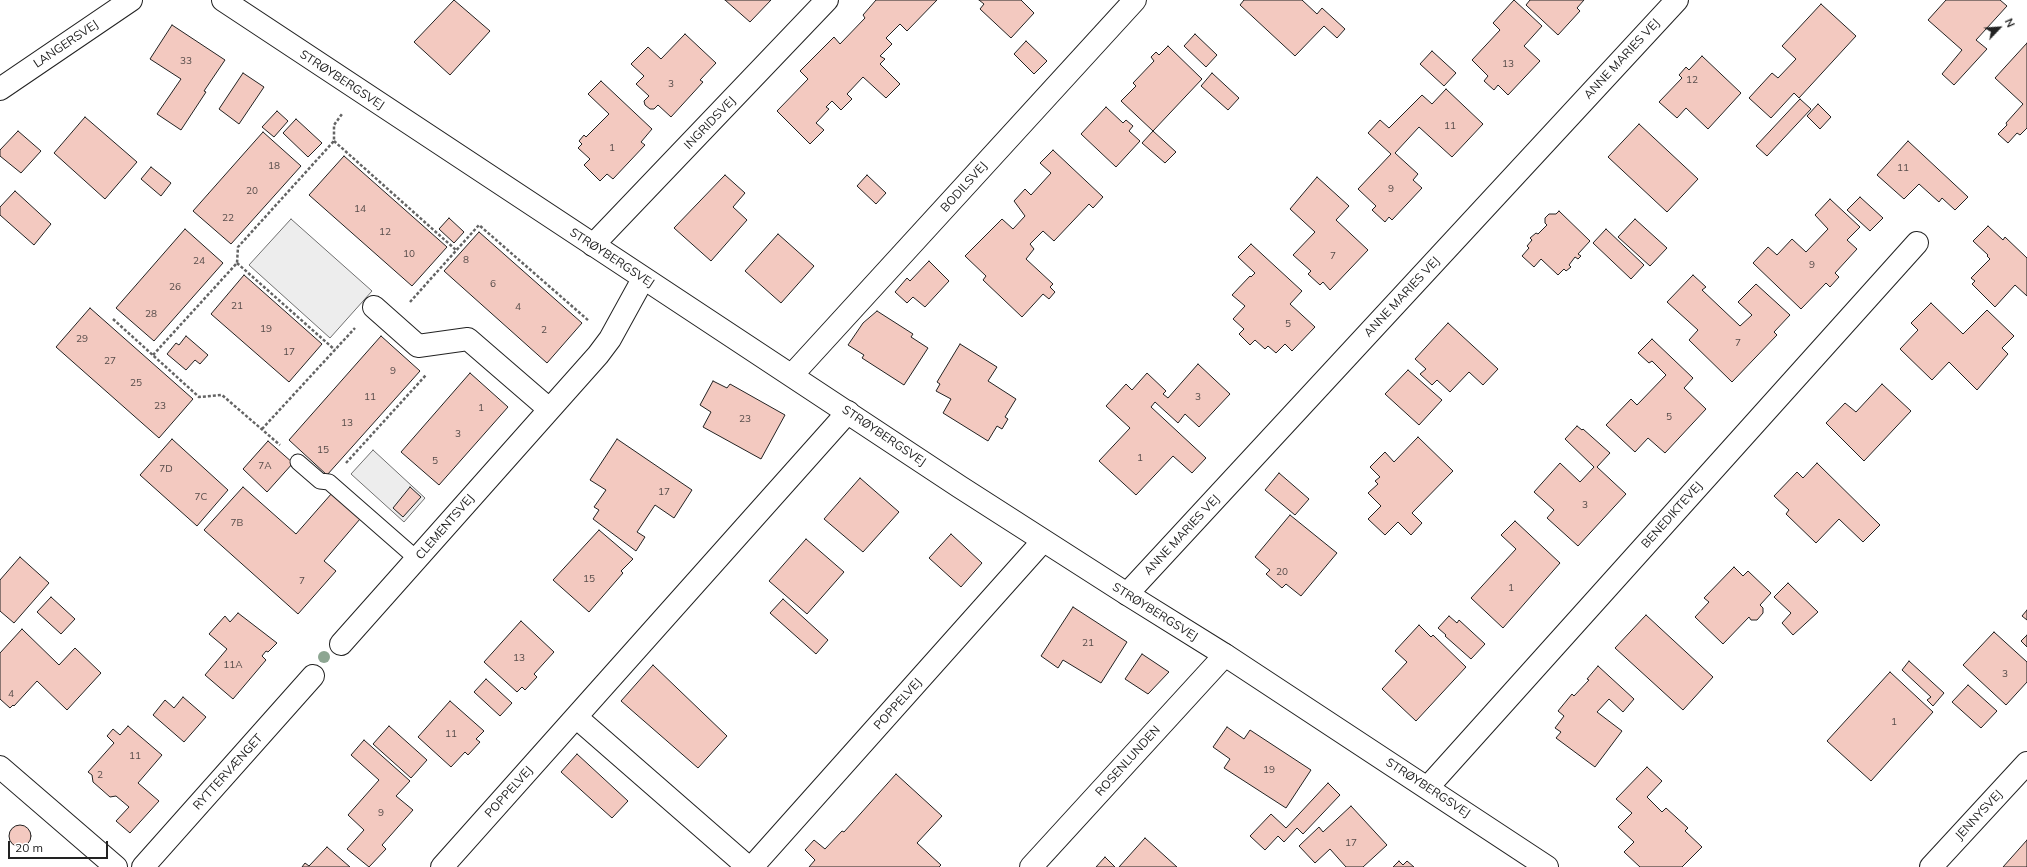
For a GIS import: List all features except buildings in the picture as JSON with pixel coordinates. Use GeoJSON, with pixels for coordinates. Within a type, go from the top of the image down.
{"type":"FeatureCollection","features":[{"type":"Feature","properties":{"kind":"street","name":"LANGERSVEJ"},"geometry":{"type":"LineString","coordinates":[[0,89],[131,0]]}},
{"type":"Feature","properties":{"kind":"street","name":"STRØYBERGSVEJ"},"geometry":{"type":"LineString","coordinates":[[222,0],[643,279],[1044,541],[1225,655],[1428,787],[1547,867]]}},
{"type":"Feature","properties":{"kind":"street","name":"INGRIDSVEJ"},"geometry":{"type":"LineString","coordinates":[[593,246],[827,0]]}},
{"type":"Feature","properties":{"kind":"street","name":"BODILSVEJ"},"geometry":{"type":"LineString","coordinates":[[792,375],[1135,0]]}},
{"type":"Feature","properties":{"kind":"street","name":"ANNE MARIES VEJ"},"geometry":{"type":"LineString","coordinates":[[1127,594],[1677,0]]}},
{"type":"Feature","properties":{"kind":"street","name":"BENEDIKTEVEJ"},"geometry":{"type":"LineString","coordinates":[[1428,787],[1917,243]]}},
{"type":"Feature","properties":{"kind":"street","name":"CLEMENTSVEJ"},"geometry":{"type":"LineString","coordinates":[[341,644],[610,339],[643,279]]}},
{"type":"Feature","properties":{"kind":"street"},"geometry":{"type":"LineString","coordinates":[[374,308],[418,346],[468,339],[549,409]]}},
{"type":"Feature","properties":{"kind":"street","name":"POPPELVEJ"},"geometry":{"type":"LineString","coordinates":[[442,867],[848,412]]}},
{"type":"Feature","properties":{"kind":"street","name":"POPPELVEJ"},"geometry":{"type":"LineString","coordinates":[[752,867],[1044,541]]}},
{"type":"Feature","properties":{"kind":"street","name":"ROSENLUNDEN"},"geometry":{"type":"LineString","coordinates":[[1031,867],[1225,655]]}},
{"type":"Feature","properties":{"kind":"street","name":"RYTTERVÆNGET"},"geometry":{"type":"LineString","coordinates":[[143,867],[313,676]]}},
{"type":"Feature","properties":{"kind":"street"},"geometry":{"type":"LineString","coordinates":[[576,717],[748,867]]}},
{"type":"Feature","properties":{"kind":"street","name":"JENNYSVEJ"},"geometry":{"type":"LineString","coordinates":[[1932,867],[2027,763]]}},
{"type":"Feature","properties":{"kind":"street"},"geometry":{"type":"LineString","coordinates":[[0,767],[116,867]]}},
{"type":"Feature","properties":{"kind":"lane"},"geometry":{"type":"LineString","coordinates":[[298,462],[320,481],[330,482],[417,559]]}},
{"type":"Feature","properties":{"kind":"path"},"geometry":{"type":"LineString","coordinates":[[153,355],[237,263],[238,247],[334,141],[334,125],[360,91]]}},
{"type":"Feature","properties":{"kind":"path"},"geometry":{"type":"LineString","coordinates":[[334,141],[456,250]]}},
{"type":"Feature","properties":{"kind":"path"},"geometry":{"type":"LineString","coordinates":[[391,323],[479,225],[610,339]]}},
{"type":"Feature","properties":{"kind":"path"},"geometry":{"type":"LineString","coordinates":[[237,263],[335,350]]}},
{"type":"Feature","properties":{"kind":"path"},"geometry":{"type":"LineString","coordinates":[[262,429],[374,308]]}},
{"type":"Feature","properties":{"kind":"path"},"geometry":{"type":"LineString","coordinates":[[113,319],[199,397],[222,395],[298,462]]}},
{"type":"Feature","properties":{"kind":"path"},"geometry":{"type":"LineString","coordinates":[[330,482],[429,371],[430,364],[426,346]]}},
{"type":"Feature","properties":{"kind":"shaded area"},"geometry":{"type":"Polygon","coordinates":[[[291,219],[372,291],[330,338],[249,265],[291,219]]]}},
{"type":"Feature","properties":{"kind":"shaded area"},"geometry":{"type":"Polygon","coordinates":[[[373,450],[425,498],[404,522],[351,474],[373,450]]]}}]}
